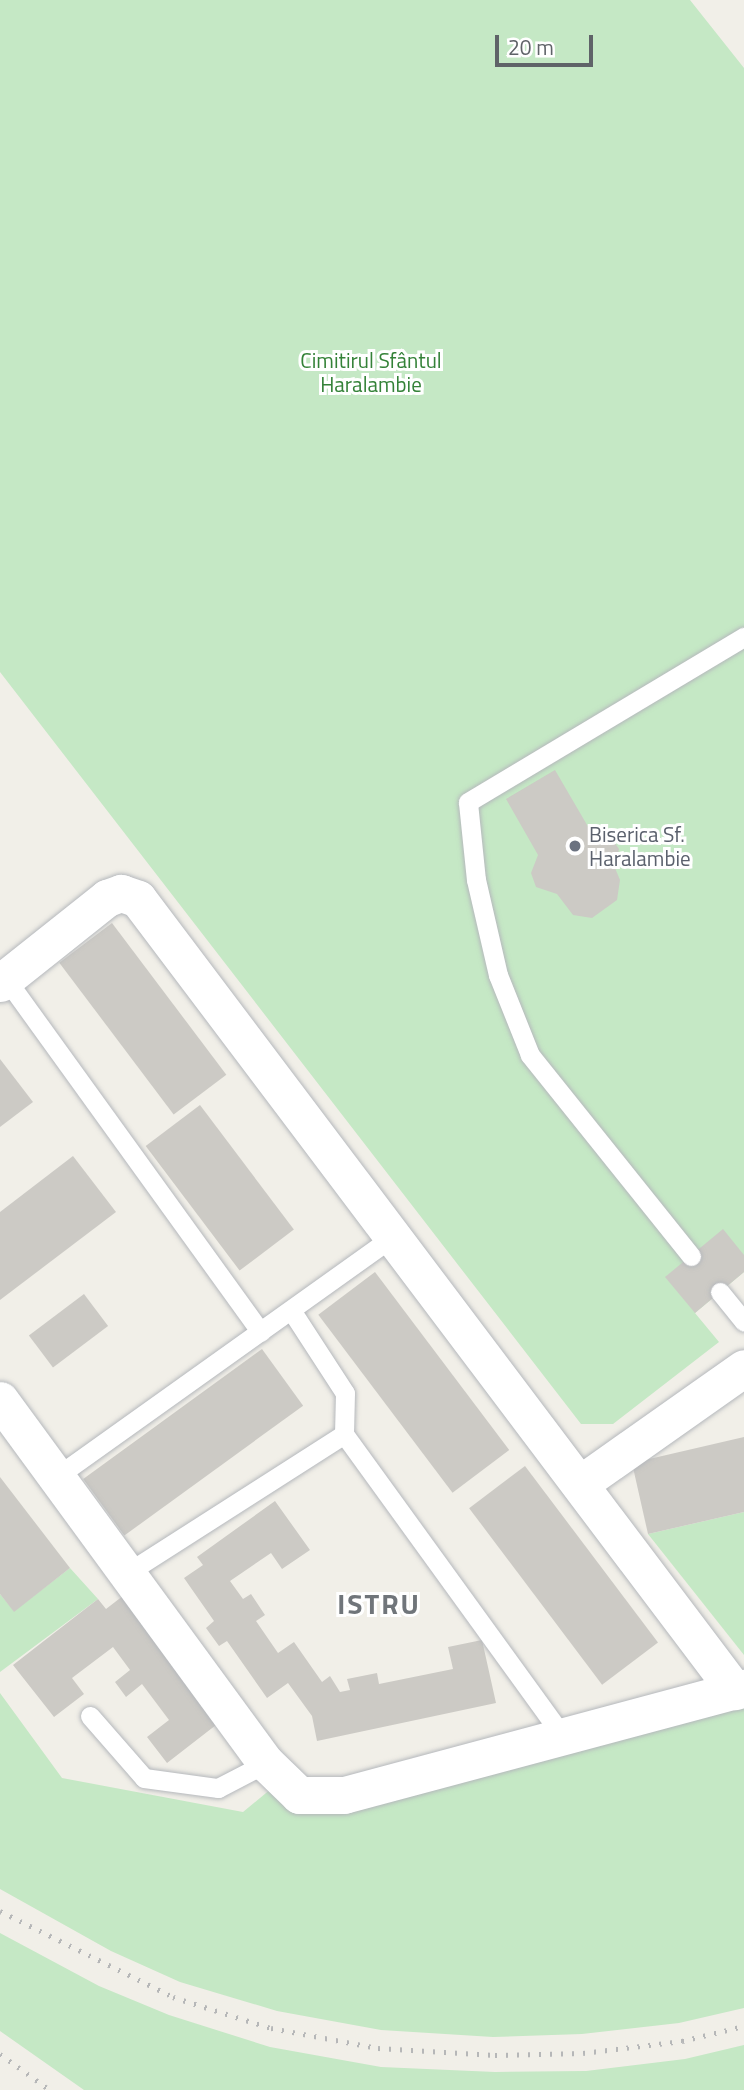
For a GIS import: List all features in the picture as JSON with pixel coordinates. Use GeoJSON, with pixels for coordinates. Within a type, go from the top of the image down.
{"type":"FeatureCollection","features":[{"type":"Feature","properties":{"kind":"street"},"geometry":{"type":"LineString","coordinates":[[0,1400],[266,1763],[299,1795],[344,1795],[739,1690],[138,899],[121,893],[107,898],[3,981]]}},
{"type":"Feature","properties":{"kind":"street"},"geometry":{"type":"LineString","coordinates":[[580,1483],[744,1368]]}},
{"type":"Feature","properties":{"kind":"lane"},"geometry":{"type":"LineString","coordinates":[[691,1255],[530,1055],[498,975],[476,880],[468,802],[744,637]]}},
{"type":"Feature","properties":{"kind":"lane"},"geometry":{"type":"LineString","coordinates":[[3,981],[261,1332]]}},
{"type":"Feature","properties":{"kind":"lane"},"geometry":{"type":"LineString","coordinates":[[56,1477],[393,1237]]}},
{"type":"Feature","properties":{"kind":"lane"},"geometry":{"type":"LineString","coordinates":[[720,1292],[744,1322]]}},
{"type":"Feature","properties":{"kind":"lane"},"geometry":{"type":"LineString","coordinates":[[291,1310],[345,1393],[344,1434],[564,1736]]}},
{"type":"Feature","properties":{"kind":"lane"},"geometry":{"type":"LineString","coordinates":[[127,1573],[344,1434]]}},
{"type":"Feature","properties":{"kind":"lane"},"geometry":{"type":"LineString","coordinates":[[90,1716],[144,1778],[218,1788],[266,1763]]}},
{"type":"Feature","properties":{"kind":"green space","name":"Cimitirul Sfântul Haralambie"},"geometry":{"type":"Polygon","coordinates":[[[0,0],[690,0],[744,68],[744,1272],[695,1313],[719,1342],[613,1424],[581,1424],[0,672],[0,0]]]}},
{"type":"Feature","properties":{"kind":"green space"},"geometry":{"type":"Polygon","coordinates":[[[744,1512],[744,1655],[648,1534],[744,1512]]]}},
{"type":"Feature","properties":{"kind":"green space"},"geometry":{"type":"Polygon","coordinates":[[[70,1568],[98,1599],[0,1672],[0,1594],[14,1611],[70,1568]]]}},
{"type":"Feature","properties":{"kind":"green space"},"geometry":{"type":"Polygon","coordinates":[[[0,1693],[62,1778],[243,1812],[272,1788],[299,1795],[744,1698],[744,2008],[679,2023],[582,2034],[493,2037],[381,2030],[277,2011],[180,1982],[111,1951],[0,1889],[0,1693]]]}},
{"type":"Feature","properties":{"kind":"green space"},"geometry":{"type":"Polygon","coordinates":[[[0,1933],[99,1986],[169,2015],[270,2047],[381,2067],[495,2072],[586,2071],[685,2059],[744,2045],[744,2090],[84,2090],[0,2031],[0,1933]]]}},
{"type":"Feature","properties":{"kind":"building","name":"Biserica Sf. Haralambie"},"geometry":{"type":"Polygon","coordinates":[[[555,770],[590,830],[609,834],[619,849],[615,868],[620,880],[617,900],[592,918],[573,915],[557,894],[536,887],[531,873],[538,855],[506,799],[555,770]]]}},
{"type":"Feature","properties":{"kind":"building"},"geometry":{"type":"Polygon","coordinates":[[[112,923],[226,1075],[174,1114],[59,963],[112,923]]]}},
{"type":"Feature","properties":{"kind":"building"},"geometry":{"type":"Polygon","coordinates":[[[0,1059],[33,1102],[0,1127],[0,1059]]]}},
{"type":"Feature","properties":{"kind":"building"},"geometry":{"type":"Polygon","coordinates":[[[200,1105],[294,1230],[240,1271],[146,1146],[200,1105]]]}},
{"type":"Feature","properties":{"kind":"building"},"geometry":{"type":"Polygon","coordinates":[[[73,1156],[116,1212],[0,1300],[0,1212],[73,1156]]]}},
{"type":"Feature","properties":{"kind":"building"},"geometry":{"type":"Polygon","coordinates":[[[723,1229],[744,1255],[744,1272],[695,1313],[665,1277],[723,1229]]]}},
{"type":"Feature","properties":{"kind":"building"},"geometry":{"type":"Polygon","coordinates":[[[375,1272],[509,1450],[453,1493],[318,1315],[375,1272]]]}},
{"type":"Feature","properties":{"kind":"building"},"geometry":{"type":"Polygon","coordinates":[[[84,1294],[108,1326],[53,1367],[29,1336],[84,1294]]]}},
{"type":"Feature","properties":{"kind":"building"},"geometry":{"type":"Polygon","coordinates":[[[262,1349],[303,1406],[124,1536],[83,1479],[262,1349]]]}},
{"type":"Feature","properties":{"kind":"building"},"geometry":{"type":"Polygon","coordinates":[[[744,1437],[744,1512],[648,1534],[632,1463],[744,1437]]]}},
{"type":"Feature","properties":{"kind":"building"},"geometry":{"type":"Polygon","coordinates":[[[525,1466],[658,1642],[602,1685],[469,1508],[525,1466]]]}},
{"type":"Feature","properties":{"kind":"building"},"geometry":{"type":"Polygon","coordinates":[[[0,1477],[70,1568],[14,1612],[0,1594],[0,1477]]]}},
{"type":"Feature","properties":{"kind":"building"},"geometry":{"type":"Polygon","coordinates":[[[275,1501],[310,1550],[282,1569],[271,1553],[230,1581],[243,1599],[251,1594],[265,1615],[256,1621],[278,1653],[294,1642],[322,1682],[330,1676],[340,1692],[350,1690],[347,1679],[377,1673],[379,1684],[453,1669],[448,1647],[482,1640],[496,1703],[317,1741],[312,1716],[288,1683],[267,1698],[227,1641],[219,1646],[206,1628],[214,1621],[184,1578],[203,1565],[197,1557],[275,1501]]]}},
{"type":"Feature","properties":{"kind":"building"},"geometry":{"type":"Polygon","coordinates":[[[128,1592],[225,1718],[167,1763],[147,1737],[169,1720],[142,1684],[126,1697],[115,1682],[130,1670],[113,1647],[72,1678],[84,1694],[54,1717],[13,1665],[98,1599],[106,1609],[128,1592]]]}},
{"type":"Feature","properties":{"kind":"railway"},"geometry":{"type":"LineString","coordinates":[[0,1911],[173,1997],[271,2028],[378,2048],[495,2055],[583,2053],[682,2041],[744,2026]]}},
{"type":"Feature","properties":{"kind":"railway"},"geometry":{"type":"LineString","coordinates":[[0,2054],[50,2090]]}},
{"type":"Feature","properties":{"kind":"place","name":"Biserica Sf. Haralambie"},"geometry":{"type":"Point","coordinates":[575,846]}},
{"type":"Feature","properties":{"kind":"district","name":"ISTRU"},"geometry":{"type":"Point","coordinates":[379,1604]}}]}
